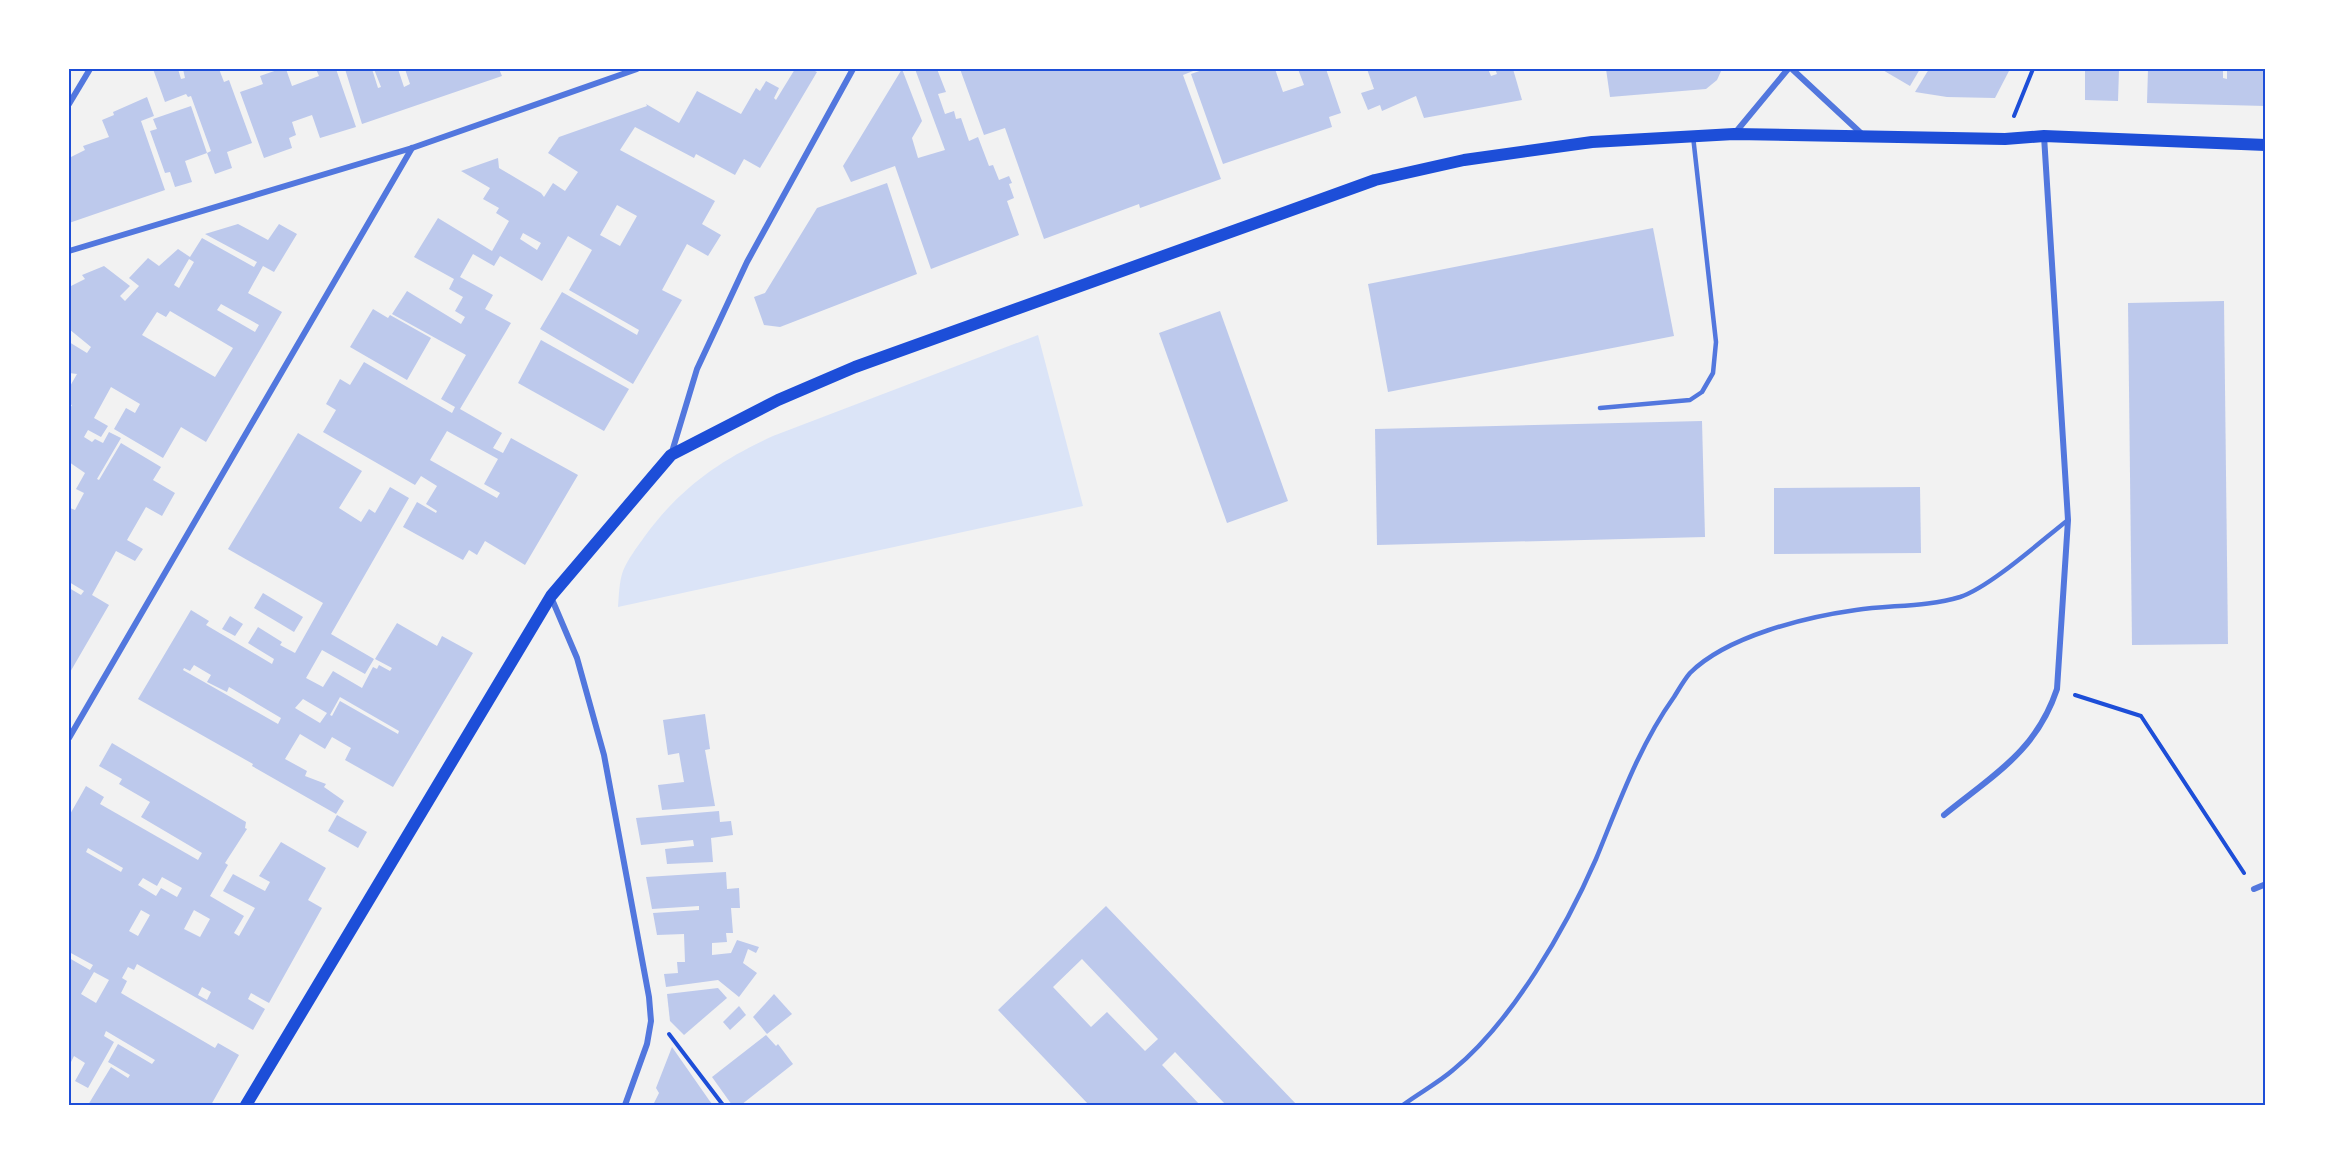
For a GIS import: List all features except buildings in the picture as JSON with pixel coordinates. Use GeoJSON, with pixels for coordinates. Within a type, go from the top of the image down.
{"type":"FeatureCollection","features":[{"type":"Feature","properties":{"kind":"main road"},"geometry":{"type":"LineString","coordinates":[[246,1105],[551,596],[671,455],[778,400],[855,367],[1375,180],[1464,160],[1592,142],[1734,134],[2005,139],[2044,136],[2266,145]]}},
{"type":"Feature","properties":{"kind":"street"},"geometry":{"type":"LineString","coordinates":[[69,104],[90,69]]}},
{"type":"Feature","properties":{"kind":"street"},"geometry":{"type":"LineString","coordinates":[[69,251],[412,148],[637,69]]}},
{"type":"Feature","properties":{"kind":"street"},"geometry":{"type":"LineString","coordinates":[[671,455],[697,369],[747,262],[853,69]]}},
{"type":"Feature","properties":{"kind":"street"},"geometry":{"type":"LineString","coordinates":[[1734,134],[1790,69],[1864,136]]}},
{"type":"Feature","properties":{"kind":"street"},"geometry":{"type":"LineString","coordinates":[[1944,814],[2020,754],[2036,735],[2049,714],[2057,690],[2068,520],[2044,136]]}},
{"type":"Feature","properties":{"kind":"street"},"geometry":{"type":"LineString","coordinates":[[69,738],[412,148]]}},
{"type":"Feature","properties":{"kind":"street"},"geometry":{"type":"LineString","coordinates":[[551,596],[577,658],[604,755],[649,997],[651,1021],[644,1054],[626,1105]]}},
{"type":"Feature","properties":{"kind":"street"},"geometry":{"type":"LineString","coordinates":[[2254,889],[2266,884]]}},
{"type":"Feature","properties":{"kind":"lane"},"geometry":{"type":"LineString","coordinates":[[1600,408],[1690,400],[1702,392],[1713,373],[1716,342],[1693,136]]}},
{"type":"Feature","properties":{"kind":"lane"},"geometry":{"type":"LineString","coordinates":[[1403,1105],[1454,1069],[1491,1032],[1521,994],[1564,923],[1653,726],[1690,673],[1722,651],[1756,634],[1800,621],[1856,610],[1944,601],[1963,596],[2005,570],[2068,520]]}},
{"type":"Feature","properties":{"kind":"path"},"geometry":{"type":"LineString","coordinates":[[2005,139],[2033,69]]}},
{"type":"Feature","properties":{"kind":"path"},"geometry":{"type":"LineString","coordinates":[[2057,690],[2141,716],[2254,889]]}},
{"type":"Feature","properties":{"kind":"path"},"geometry":{"type":"LineString","coordinates":[[651,1021],[670,1036],[723,1105]]}},
{"type":"Feature","properties":{"kind":"shaded area"},"geometry":{"type":"Polygon","coordinates":[[[1038,335],[1083,506],[618,607],[623,571],[639,544],[672,504],[718,466],[773,436],[1038,335]]]}}]}
